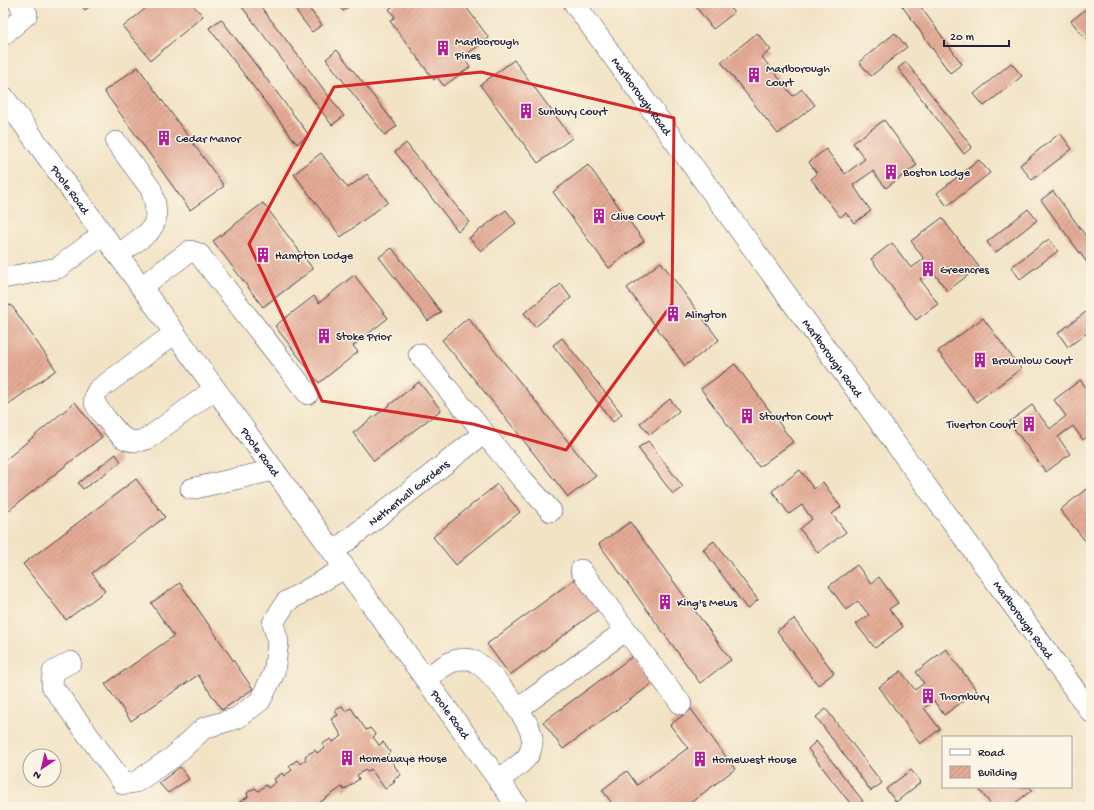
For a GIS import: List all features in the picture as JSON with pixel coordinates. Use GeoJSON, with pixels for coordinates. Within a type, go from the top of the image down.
{"type":"FeatureCollection","features":[{"type":"Feature","properties":{"kind":"street"},"geometry":{"type":"LineString","coordinates":[[3,35],[27,14],[19,3]]}},
{"type":"Feature","properties":{"kind":"street","name":"Marlborough Road"},"geometry":{"type":"LineString","coordinates":[[574,3],[1091,712]]}},
{"type":"Feature","properties":{"kind":"street","name":"Poole Road"},"geometry":{"type":"LineString","coordinates":[[3,96],[518,807]]}},
{"type":"Feature","properties":{"kind":"street"},"geometry":{"type":"LineString","coordinates":[[116,142],[151,190],[155,203],[156,217],[149,232],[118,255]]}},
{"type":"Feature","properties":{"kind":"street"},"geometry":{"type":"LineString","coordinates":[[3,278],[58,268],[103,234]]}},
{"type":"Feature","properties":{"kind":"street"},"geometry":{"type":"LineString","coordinates":[[141,287],[190,251],[199,254],[308,394]]}},
{"type":"Feature","properties":{"kind":"street"},"geometry":{"type":"LineString","coordinates":[[175,333],[98,390],[95,396],[96,405],[123,437],[134,441],[140,441],[147,439],[215,389]]}},
{"type":"Feature","properties":{"kind":"street"},"geometry":{"type":"LineString","coordinates":[[419,354],[550,511]]}},
{"type":"Feature","properties":{"kind":"street","name":"Netherhall Gardens"},"geometry":{"type":"LineString","coordinates":[[71,662],[53,672],[52,686],[124,784],[136,782],[173,757],[204,728],[237,718],[260,701],[274,673],[278,642],[273,623],[286,602],[339,560],[484,433]]}},
{"type":"Feature","properties":{"kind":"street"},"geometry":{"type":"LineString","coordinates":[[191,488],[274,470]]}},
{"type":"Feature","properties":{"kind":"street"},"geometry":{"type":"LineString","coordinates":[[581,570],[681,704]]}},
{"type":"Feature","properties":{"kind":"street"},"geometry":{"type":"LineString","coordinates":[[518,709],[626,630]]}},
{"type":"Feature","properties":{"kind":"street"},"geometry":{"type":"LineString","coordinates":[[425,679],[450,663],[462,659],[473,660],[486,670],[518,709],[528,724],[532,738],[529,754],[499,780]]}},
{"type":"Feature","properties":{"kind":"highlighted area"},"geometry":{"type":"Polygon","coordinates":[[[481,72],[674,118],[672,304],[566,450],[473,424],[322,401],[249,244],[334,87],[481,72]]]}},
{"type":"Feature","properties":{"kind":"building"},"geometry":{"type":"Polygon","coordinates":[[[80,3],[95,3],[85,10],[80,3]]]}},
{"type":"Feature","properties":{"kind":"building"},"geometry":{"type":"Polygon","coordinates":[[[152,3],[191,3],[203,16],[151,60],[123,27],[152,3]]]}},
{"type":"Feature","properties":{"kind":"building"},"geometry":{"type":"Polygon","coordinates":[[[239,3],[258,3],[344,116],[332,125],[239,3]]]}},
{"type":"Feature","properties":{"kind":"building"},"geometry":{"type":"Polygon","coordinates":[[[290,3],[305,3],[322,25],[312,32],[290,3]]]}},
{"type":"Feature","properties":{"kind":"building"},"geometry":{"type":"Polygon","coordinates":[[[336,3],[351,3],[352,4],[343,11],[336,3]]]}},
{"type":"Feature","properties":{"kind":"building","name":"Marlborough Pines"},"geometry":{"type":"Polygon","coordinates":[[[398,3],[463,3],[489,38],[463,57],[470,67],[444,86],[437,77],[434,80],[390,21],[395,17],[389,9],[398,3]]]}},
{"type":"Feature","properties":{"kind":"building"},"geometry":{"type":"Polygon","coordinates":[[[693,3],[729,3],[727,4],[734,13],[713,29],[693,3]]]}},
{"type":"Feature","properties":{"kind":"building"},"geometry":{"type":"Polygon","coordinates":[[[900,3],[918,3],[962,64],[950,73],[900,3]]]}},
{"type":"Feature","properties":{"kind":"building"},"geometry":{"type":"Polygon","coordinates":[[[1091,5],[1091,46],[1071,21],[1091,5]]]}},
{"type":"Feature","properties":{"kind":"building"},"geometry":{"type":"Polygon","coordinates":[[[221,19],[309,135],[297,144],[209,28],[221,19]]]}},
{"type":"Feature","properties":{"kind":"building","name":"Marlborough Court"},"geometry":{"type":"Polygon","coordinates":[[[757,33],[771,50],[762,57],[793,96],[802,89],[815,105],[778,134],[721,62],[757,33]]]}},
{"type":"Feature","properties":{"kind":"building"},"geometry":{"type":"Polygon","coordinates":[[[895,33],[907,47],[871,76],[859,62],[895,33]]]}},
{"type":"Feature","properties":{"kind":"building"},"geometry":{"type":"Polygon","coordinates":[[[337,50],[397,126],[385,135],[326,59],[337,50]]]}},
{"type":"Feature","properties":{"kind":"building","name":"Sunbury Court"},"geometry":{"type":"Polygon","coordinates":[[[514,60],[572,138],[538,163],[480,85],[514,60]]]}},
{"type":"Feature","properties":{"kind":"building"},"geometry":{"type":"Polygon","coordinates":[[[906,62],[972,147],[964,154],[898,68],[906,62]]]}},
{"type":"Feature","properties":{"kind":"building"},"geometry":{"type":"Polygon","coordinates":[[[1011,63],[1022,76],[984,106],[974,94],[1011,63]]]}},
{"type":"Feature","properties":{"kind":"building","name":"Cedar Manor"},"geometry":{"type":"Polygon","coordinates":[[[138,67],[224,186],[190,210],[104,91],[138,67]]]}},
{"type":"Feature","properties":{"kind":"building","name":"Boston Lodge"},"geometry":{"type":"Polygon","coordinates":[[[884,120],[917,165],[886,188],[873,171],[853,185],[871,211],[854,223],[846,213],[840,217],[811,179],[817,174],[809,162],[826,149],[845,174],[865,159],[853,143],[884,120]]]}},
{"type":"Feature","properties":{"kind":"building"},"geometry":{"type":"Polygon","coordinates":[[[1060,133],[1072,149],[1032,180],[1020,165],[1060,133]]]}},
{"type":"Feature","properties":{"kind":"building"},"geometry":{"type":"Polygon","coordinates":[[[406,143],[469,222],[458,231],[395,152],[406,143]]]}},
{"type":"Feature","properties":{"kind":"building"},"geometry":{"type":"Polygon","coordinates":[[[321,153],[348,188],[367,174],[388,202],[341,237],[294,174],[321,153]]]}},
{"type":"Feature","properties":{"kind":"building"},"geometry":{"type":"Polygon","coordinates":[[[979,160],[990,173],[947,206],[937,193],[979,160]]]}},
{"type":"Feature","properties":{"kind":"building","name":"Clive Court"},"geometry":{"type":"Polygon","coordinates":[[[588,165],[644,241],[609,268],[553,192],[588,165]]]}},
{"type":"Feature","properties":{"kind":"building"},"geometry":{"type":"Polygon","coordinates":[[[1053,191],[1091,243],[1091,268],[1041,200],[1053,191]]]}},
{"type":"Feature","properties":{"kind":"building","name":"Hampton Lodge"},"geometry":{"type":"Polygon","coordinates":[[[263,203],[313,269],[263,307],[213,241],[263,203]]]}},
{"type":"Feature","properties":{"kind":"building"},"geometry":{"type":"Polygon","coordinates":[[[1028,209],[1037,220],[995,253],[987,242],[1028,209]]]}},
{"type":"Feature","properties":{"kind":"building"},"geometry":{"type":"Polygon","coordinates":[[[506,210],[516,223],[481,251],[469,238],[506,210]]]}},
{"type":"Feature","properties":{"kind":"building","name":"Greencres"},"geometry":{"type":"Polygon","coordinates":[[[942,218],[979,267],[947,291],[932,270],[920,279],[938,304],[916,320],[871,259],[892,243],[911,268],[924,259],[911,241],[942,218]]]}},
{"type":"Feature","properties":{"kind":"building"},"geometry":{"type":"Polygon","coordinates":[[[1049,239],[1058,251],[1020,279],[1011,267],[1049,239]]]}},
{"type":"Feature","properties":{"kind":"building"},"geometry":{"type":"Polygon","coordinates":[[[392,248],[441,312],[428,321],[379,257],[392,248]]]}},
{"type":"Feature","properties":{"kind":"building","name":"Alington"},"geometry":{"type":"Polygon","coordinates":[[[661,262],[719,340],[685,366],[627,288],[661,262]]]}},
{"type":"Feature","properties":{"kind":"building","name":"Stoke Prior"},"geometry":{"type":"Polygon","coordinates":[[[354,275],[388,318],[353,346],[358,352],[319,383],[275,326],[314,296],[319,303],[354,275]]]}},
{"type":"Feature","properties":{"kind":"building"},"geometry":{"type":"Polygon","coordinates":[[[561,284],[571,298],[535,327],[524,313],[561,284]]]}},
{"type":"Feature","properties":{"kind":"building"},"geometry":{"type":"Polygon","coordinates":[[[3,303],[12,306],[56,370],[3,408],[3,303]]]}},
{"type":"Feature","properties":{"kind":"building"},"geometry":{"type":"Polygon","coordinates":[[[1091,308],[1091,330],[1068,347],[1058,333],[1091,308]]]}},
{"type":"Feature","properties":{"kind":"building"},"geometry":{"type":"Polygon","coordinates":[[[468,318],[596,476],[568,497],[442,340],[468,318]]]}},
{"type":"Feature","properties":{"kind":"building","name":"Brownlow Court"},"geometry":{"type":"Polygon","coordinates":[[[983,318],[1021,369],[976,402],[938,351],[983,318]]]}},
{"type":"Feature","properties":{"kind":"building"},"geometry":{"type":"Polygon","coordinates":[[[562,338],[622,414],[613,422],[553,345],[562,338]]]}},
{"type":"Feature","properties":{"kind":"building","name":"Stourton Court"},"geometry":{"type":"Polygon","coordinates":[[[735,364],[793,442],[759,467],[701,389],[735,364]]]}},
{"type":"Feature","properties":{"kind":"building","name":"Tiverton Court"},"geometry":{"type":"Polygon","coordinates":[[[1080,380],[1091,394],[1091,434],[1083,440],[1073,426],[1058,437],[1070,454],[1046,472],[1009,422],[1032,405],[1050,429],[1066,416],[1054,400],[1080,380]]]}},
{"type":"Feature","properties":{"kind":"building"},"geometry":{"type":"Polygon","coordinates":[[[419,382],[441,410],[374,461],[353,433],[419,382]]]}},
{"type":"Feature","properties":{"kind":"building"},"geometry":{"type":"Polygon","coordinates":[[[670,399],[679,411],[650,435],[640,423],[670,399]]]}},
{"type":"Feature","properties":{"kind":"building"},"geometry":{"type":"Polygon","coordinates":[[[75,402],[102,437],[3,515],[3,462],[75,402]]]}},
{"type":"Feature","properties":{"kind":"building"},"geometry":{"type":"Polygon","coordinates":[[[648,441],[683,487],[673,494],[638,448],[648,441]]]}},
{"type":"Feature","properties":{"kind":"building"},"geometry":{"type":"Polygon","coordinates":[[[116,454],[121,462],[83,489],[78,483],[116,454]]]}},
{"type":"Feature","properties":{"kind":"building"},"geometry":{"type":"Polygon","coordinates":[[[800,470],[814,489],[823,482],[841,507],[832,514],[846,532],[818,553],[800,529],[812,519],[802,505],[789,514],[772,491],[800,470]]]}},
{"type":"Feature","properties":{"kind":"building"},"geometry":{"type":"Polygon","coordinates":[[[136,479],[165,517],[92,573],[105,591],[66,620],[23,564],[136,479]]]}},
{"type":"Feature","properties":{"kind":"building"},"geometry":{"type":"Polygon","coordinates":[[[497,484],[520,512],[456,565],[433,537],[497,484]]]}},
{"type":"Feature","properties":{"kind":"building"},"geometry":{"type":"Polygon","coordinates":[[[1091,485],[1091,548],[1060,510],[1091,485]]]}},
{"type":"Feature","properties":{"kind":"building","name":"King's Mews"},"geometry":{"type":"Polygon","coordinates":[[[630,522],[731,660],[700,683],[599,544],[630,522]]]}},
{"type":"Feature","properties":{"kind":"building"},"geometry":{"type":"Polygon","coordinates":[[[714,541],[758,600],[747,609],[703,549],[714,541]]]}},
{"type":"Feature","properties":{"kind":"building"},"geometry":{"type":"Polygon","coordinates":[[[857,565],[871,584],[879,577],[898,603],[889,609],[903,627],[875,648],[856,624],[869,615],[858,601],[846,610],[829,586],[857,565]]]}},
{"type":"Feature","properties":{"kind":"building"},"geometry":{"type":"Polygon","coordinates":[[[576,578],[599,609],[510,675],[487,644],[576,578]]]}},
{"type":"Feature","properties":{"kind":"building"},"geometry":{"type":"Polygon","coordinates":[[[180,583],[253,689],[222,710],[198,675],[131,721],[105,684],[174,636],[151,603],[180,583]]]}},
{"type":"Feature","properties":{"kind":"building"},"geometry":{"type":"Polygon","coordinates":[[[794,619],[834,673],[818,685],[777,631],[794,619]]]}},
{"type":"Feature","properties":{"kind":"building","name":"Thornbury"},"geometry":{"type":"Polygon","coordinates":[[[946,649],[977,691],[944,715],[934,701],[924,708],[940,729],[920,744],[879,687],[901,671],[915,690],[924,683],[916,672],[946,649]]]}},
{"type":"Feature","properties":{"kind":"building"},"geometry":{"type":"Polygon","coordinates":[[[633,656],[653,683],[563,749],[543,722],[633,656]]]}},
{"type":"Feature","properties":{"kind":"building","name":"Homewaye House"},"geometry":{"type":"Polygon","coordinates":[[[342,706],[346,711],[351,708],[366,730],[370,728],[376,735],[373,737],[379,745],[383,742],[390,752],[387,755],[401,775],[393,780],[395,782],[385,789],[371,769],[367,772],[365,770],[357,775],[359,779],[344,790],[342,787],[313,807],[241,807],[238,803],[248,797],[247,793],[255,788],[258,791],[266,785],[268,788],[276,782],[274,779],[282,773],[284,776],[292,770],[289,766],[297,760],[300,764],[306,759],[305,756],[315,750],[317,753],[325,748],[322,744],[331,739],[333,742],[342,736],[331,719],[338,715],[335,711],[342,706]]]}},
{"type":"Feature","properties":{"kind":"building","name":"Homewest House"},"geometry":{"type":"Polygon","coordinates":[[[691,709],[735,769],[685,807],[615,807],[602,790],[627,771],[637,785],[688,748],[670,725],[691,709]]]}},
{"type":"Feature","properties":{"kind":"building"},"geometry":{"type":"Polygon","coordinates":[[[826,709],[882,783],[871,791],[816,717],[826,709]]]}},
{"type":"Feature","properties":{"kind":"building"},"geometry":{"type":"Polygon","coordinates":[[[816,741],[863,801],[853,807],[808,749],[816,741]]]}},
{"type":"Feature","properties":{"kind":"building"},"geometry":{"type":"Polygon","coordinates":[[[180,767],[189,779],[168,793],[159,783],[180,767]]]}},
{"type":"Feature","properties":{"kind":"building"},"geometry":{"type":"Polygon","coordinates":[[[911,770],[921,782],[896,802],[886,789],[911,770]]]}},
{"type":"Feature","properties":{"kind":"building"},"geometry":{"type":"Polygon","coordinates":[[[978,788],[1031,788],[1032,790],[1010,807],[993,807],[978,788]]]}},
{"type":"Feature","properties":{"kind":"place","name":"Marlborough Pines"},"geometry":{"type":"Point","coordinates":[443,48]}},
{"type":"Feature","properties":{"kind":"place","name":"Marlborough Court"},"geometry":{"type":"Point","coordinates":[754,75]}},
{"type":"Feature","properties":{"kind":"place","name":"Sunbury Court"},"geometry":{"type":"Point","coordinates":[526,111]}},
{"type":"Feature","properties":{"kind":"place","name":"Cedar Manor"},"geometry":{"type":"Point","coordinates":[164,138]}},
{"type":"Feature","properties":{"kind":"place","name":"Boston Lodge"},"geometry":{"type":"Point","coordinates":[891,172]}},
{"type":"Feature","properties":{"kind":"place","name":"Clive Court"},"geometry":{"type":"Point","coordinates":[599,216]}},
{"type":"Feature","properties":{"kind":"place","name":"Hampton Lodge"},"geometry":{"type":"Point","coordinates":[263,255]}},
{"type":"Feature","properties":{"kind":"place","name":"Greencres"},"geometry":{"type":"Point","coordinates":[928,269]}},
{"type":"Feature","properties":{"kind":"place","name":"Alington"},"geometry":{"type":"Point","coordinates":[673,314]}},
{"type":"Feature","properties":{"kind":"place","name":"Stoke Prior"},"geometry":{"type":"Point","coordinates":[324,336]}},
{"type":"Feature","properties":{"kind":"place","name":"Brownlow Court"},"geometry":{"type":"Point","coordinates":[980,360]}},
{"type":"Feature","properties":{"kind":"place","name":"Stourton Court"},"geometry":{"type":"Point","coordinates":[747,416]}},
{"type":"Feature","properties":{"kind":"place","name":"Tiverton Court"},"geometry":{"type":"Point","coordinates":[1029,424]}},
{"type":"Feature","properties":{"kind":"place","name":"King's Mews"},"geometry":{"type":"Point","coordinates":[665,602]}},
{"type":"Feature","properties":{"kind":"place","name":"Thornbury"},"geometry":{"type":"Point","coordinates":[928,696]}},
{"type":"Feature","properties":{"kind":"place","name":"Homewaye House"},"geometry":{"type":"Point","coordinates":[347,758]}},
{"type":"Feature","properties":{"kind":"place","name":"Homewest House"},"geometry":{"type":"Point","coordinates":[700,759]}}]}
